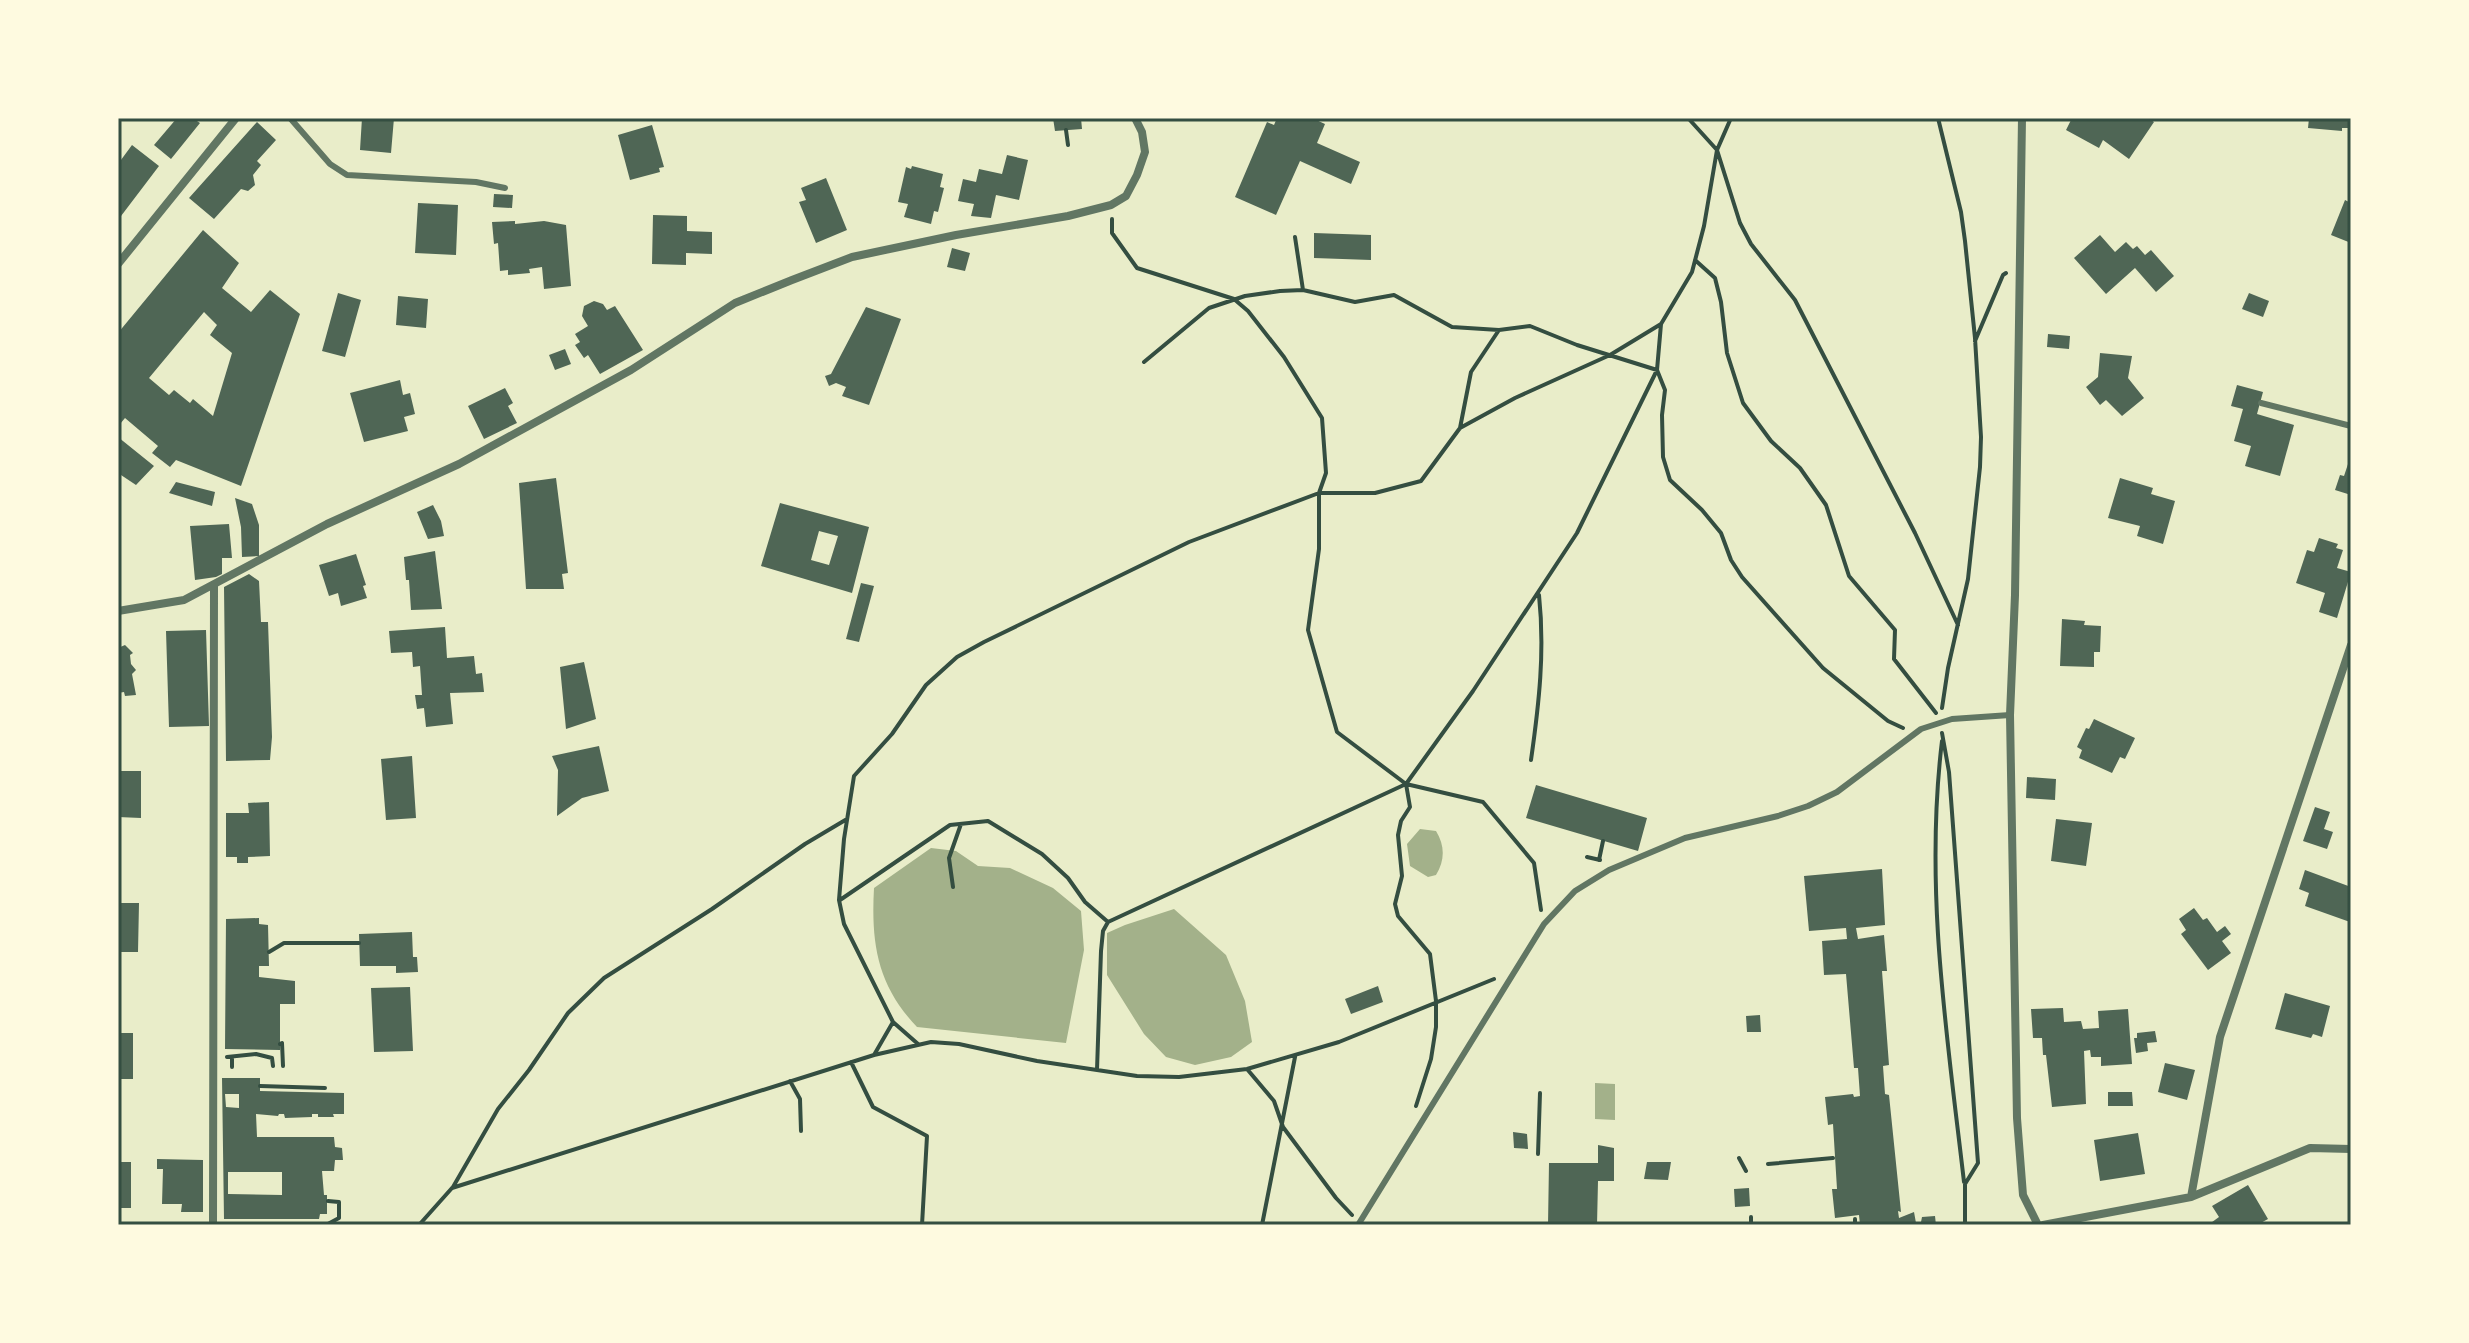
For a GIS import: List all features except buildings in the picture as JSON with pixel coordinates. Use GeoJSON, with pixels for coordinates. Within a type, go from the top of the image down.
{"type":"FeatureCollection","features":[{"type":"Feature","properties":{"kind":"street"},"geometry":{"type":"LineString","coordinates":[[118,264],[236,118]]}},
{"type":"Feature","properties":{"kind":"street"},"geometry":{"type":"LineString","coordinates":[[118,611],[184,600],[327,524],[459,464],[631,370],[735,303],[852,257],[956,235],[1040,222],[1111,205],[1126,196],[1145,152],[1142,132],[1135,118]]}},
{"type":"Feature","properties":{"kind":"street"},"geometry":{"type":"LineString","coordinates":[[2022,118],[2015,595],[2010,715],[2017,1118],[2023,1195],[2041,1225],[2191,1197],[2310,1148],[2351,1149]]}},
{"type":"Feature","properties":{"kind":"street"},"geometry":{"type":"LineString","coordinates":[[213,1225],[214,585]]}},
{"type":"Feature","properties":{"kind":"street"},"geometry":{"type":"LineString","coordinates":[[2191,1197],[2220,1037],[2351,645]]}},
{"type":"Feature","properties":{"kind":"lane"},"geometry":{"type":"LineString","coordinates":[[290,118],[330,164],[347,175],[476,182],[505,188]]}},
{"type":"Feature","properties":{"kind":"lane"},"geometry":{"type":"LineString","coordinates":[[2261,403],[2351,426]]}},
{"type":"Feature","properties":{"kind":"lane"},"geometry":{"type":"LineString","coordinates":[[1358,1224],[1544,924],[1575,891],[1609,870],[1685,838],[1808,806],[1837,792],[1921,729],[1942,721],[2010,715]]}},
{"type":"Feature","properties":{"kind":"path"},"geometry":{"type":"LineString","coordinates":[[1688,118],[1717,150],[1740,223],[1751,244],[1795,300],[1915,533],[1959,627]]}},
{"type":"Feature","properties":{"kind":"path"},"geometry":{"type":"LineString","coordinates":[[918,1045],[893,1022],[844,924],[839,900],[854,776],[892,734],[926,685],[957,657],[1189,542],[1319,493],[1375,493],[1421,481],[1460,428],[1515,398],[1610,355],[1661,324],[1679,296],[1695,260],[1717,150],[1731,118]]}},
{"type":"Feature","properties":{"kind":"path"},"geometry":{"type":"LineString","coordinates":[[1938,118],[1961,212],[1980,408],[1980,467],[1968,579],[1948,668],[1934,849],[1939,977],[1965,1184],[1965,1225]]}},
{"type":"Feature","properties":{"kind":"path"},"geometry":{"type":"LineString","coordinates":[[1066,130],[1068,145]]}},
{"type":"Feature","properties":{"kind":"path"},"geometry":{"type":"LineString","coordinates":[[1111,205],[1112,233],[1137,268],[1234,299],[1248,311],[1284,357],[1322,418],[1326,473],[1319,493],[1319,549],[1308,630],[1337,732],[1406,784],[1483,802],[1534,863],[1544,924]]}},
{"type":"Feature","properties":{"kind":"path"},"geometry":{"type":"LineString","coordinates":[[1295,237],[1303,290]]}},
{"type":"Feature","properties":{"kind":"path"},"geometry":{"type":"LineString","coordinates":[[1695,260],[1715,278],[1727,353],[1743,403],[1771,441],[1800,468],[1826,505],[1849,576],[1895,630],[1894,659],[1942,721]]}},
{"type":"Feature","properties":{"kind":"path"},"geometry":{"type":"LineString","coordinates":[[1975,342],[2003,275],[2010,270],[2020,270]]}},
{"type":"Feature","properties":{"kind":"path"},"geometry":{"type":"LineString","coordinates":[[1144,362],[1209,308],[1234,299],[1303,290],[1355,302],[1394,295],[1452,327],[1499,330],[1530,326],[1577,345],[1657,370]]}},
{"type":"Feature","properties":{"kind":"path"},"geometry":{"type":"LineString","coordinates":[[1097,1070],[1101,951],[1103,931],[1108,922],[1406,784],[1473,691],[1577,533],[1657,370],[1661,324]]}},
{"type":"Feature","properties":{"kind":"path"},"geometry":{"type":"LineString","coordinates":[[1460,428],[1471,372],[1499,330]]}},
{"type":"Feature","properties":{"kind":"path"},"geometry":{"type":"LineString","coordinates":[[1657,370],[1665,390],[1663,457],[1670,480],[1721,533],[1731,560],[1742,577],[1823,668],[1888,721],[1900,728],[1921,729]]}},
{"type":"Feature","properties":{"kind":"path"},"geometry":{"type":"LineString","coordinates":[[1531,760],[1542,684],[1543,631],[1538,593]]}},
{"type":"Feature","properties":{"kind":"path"},"geometry":{"type":"LineString","coordinates":[[1942,737],[1949,772],[1978,1163],[1965,1184]]}},
{"type":"Feature","properties":{"kind":"path"},"geometry":{"type":"LineString","coordinates":[[1406,784],[1410,807],[1401,821],[1398,835],[1402,876],[1395,904],[1398,916],[1430,954],[1436,1001],[1431,1059],[1415,1104],[1418,1127]]}},
{"type":"Feature","properties":{"kind":"path"},"geometry":{"type":"LineString","coordinates":[[419,1225],[452,1188],[498,1109],[568,1013],[604,978],[847,819]]}},
{"type":"Feature","properties":{"kind":"path"},"geometry":{"type":"LineString","coordinates":[[839,900],[950,825],[988,821],[1042,854],[1068,878],[1085,902],[1108,922]]}},
{"type":"Feature","properties":{"kind":"path"},"geometry":{"type":"LineString","coordinates":[[953,887],[949,858],[961,824]]}},
{"type":"Feature","properties":{"kind":"path"},"geometry":{"type":"LineString","coordinates":[[1587,857],[1600,860]]}},
{"type":"Feature","properties":{"kind":"path"},"geometry":{"type":"LineString","coordinates":[[269,952],[284,943],[359,943]]}},
{"type":"Feature","properties":{"kind":"path"},"geometry":{"type":"LineString","coordinates":[[452,1188],[851,1062],[931,1042],[959,1044],[1137,1076],[1179,1077],[1247,1069],[1295,1057],[1339,1042],[1488,979],[1509,979]]}},
{"type":"Feature","properties":{"kind":"path"},"geometry":{"type":"LineString","coordinates":[[874,1055],[893,1022]]}},
{"type":"Feature","properties":{"kind":"path"},"geometry":{"type":"LineString","coordinates":[[280,1044],[283,1066]]}},
{"type":"Feature","properties":{"kind":"path"},"geometry":{"type":"LineString","coordinates":[[232,1067],[232,1057],[252,1052],[272,1058],[273,1066]]}},
{"type":"Feature","properties":{"kind":"path"},"geometry":{"type":"LineString","coordinates":[[1262,1225],[1295,1057]]}},
{"type":"Feature","properties":{"kind":"path"},"geometry":{"type":"LineString","coordinates":[[851,1062],[873,1107],[927,1136],[922,1225]]}},
{"type":"Feature","properties":{"kind":"path"},"geometry":{"type":"LineString","coordinates":[[1247,1069],[1274,1101],[1283,1127],[1358,1224]]}},
{"type":"Feature","properties":{"kind":"path"},"geometry":{"type":"LineString","coordinates":[[790,1081],[800,1099],[801,1131]]}},
{"type":"Feature","properties":{"kind":"path"},"geometry":{"type":"LineString","coordinates":[[260,1086],[325,1088]]}},
{"type":"Feature","properties":{"kind":"path"},"geometry":{"type":"LineString","coordinates":[[1538,1154],[1540,1093]]}},
{"type":"Feature","properties":{"kind":"path"},"geometry":{"type":"LineString","coordinates":[[1739,1158],[1746,1171]]}},
{"type":"Feature","properties":{"kind":"path"},"geometry":{"type":"LineString","coordinates":[[1768,1164],[1833,1158]]}},
{"type":"Feature","properties":{"kind":"path"},"geometry":{"type":"LineString","coordinates":[[326,1225],[339,1218],[340,1208],[339,1202],[328,1201]]}},
{"type":"Feature","properties":{"kind":"path"},"geometry":{"type":"LineString","coordinates":[[1751,1217],[1751,1225]]}},
{"type":"Feature","properties":{"kind":"shaded area"},"geometry":{"type":"Polygon","coordinates":[[[1420,829],[1436,831],[1441,842],[1443,853],[1436,875],[1428,877],[1410,866],[1407,844],[1420,829]]]}},
{"type":"Feature","properties":{"kind":"shaded area"},"geometry":{"type":"Polygon","coordinates":[[[931,848],[956,851],[978,866],[1010,868],[1053,888],[1081,911],[1084,950],[1066,1043],[917,1027],[904,1011],[893,995],[879,962],[874,927],[874,888],[931,848]]]}},
{"type":"Feature","properties":{"kind":"shaded area"},"geometry":{"type":"Polygon","coordinates":[[[1174,909],[1226,955],[1245,1001],[1252,1042],[1231,1057],[1195,1065],[1166,1057],[1144,1034],[1107,975],[1107,933],[1174,909]]]}},
{"type":"Feature","properties":{"kind":"shaded area"},"geometry":{"type":"Polygon","coordinates":[[[1595,1083],[1615,1084],[1615,1120],[1595,1119],[1595,1083]]]}}]}
